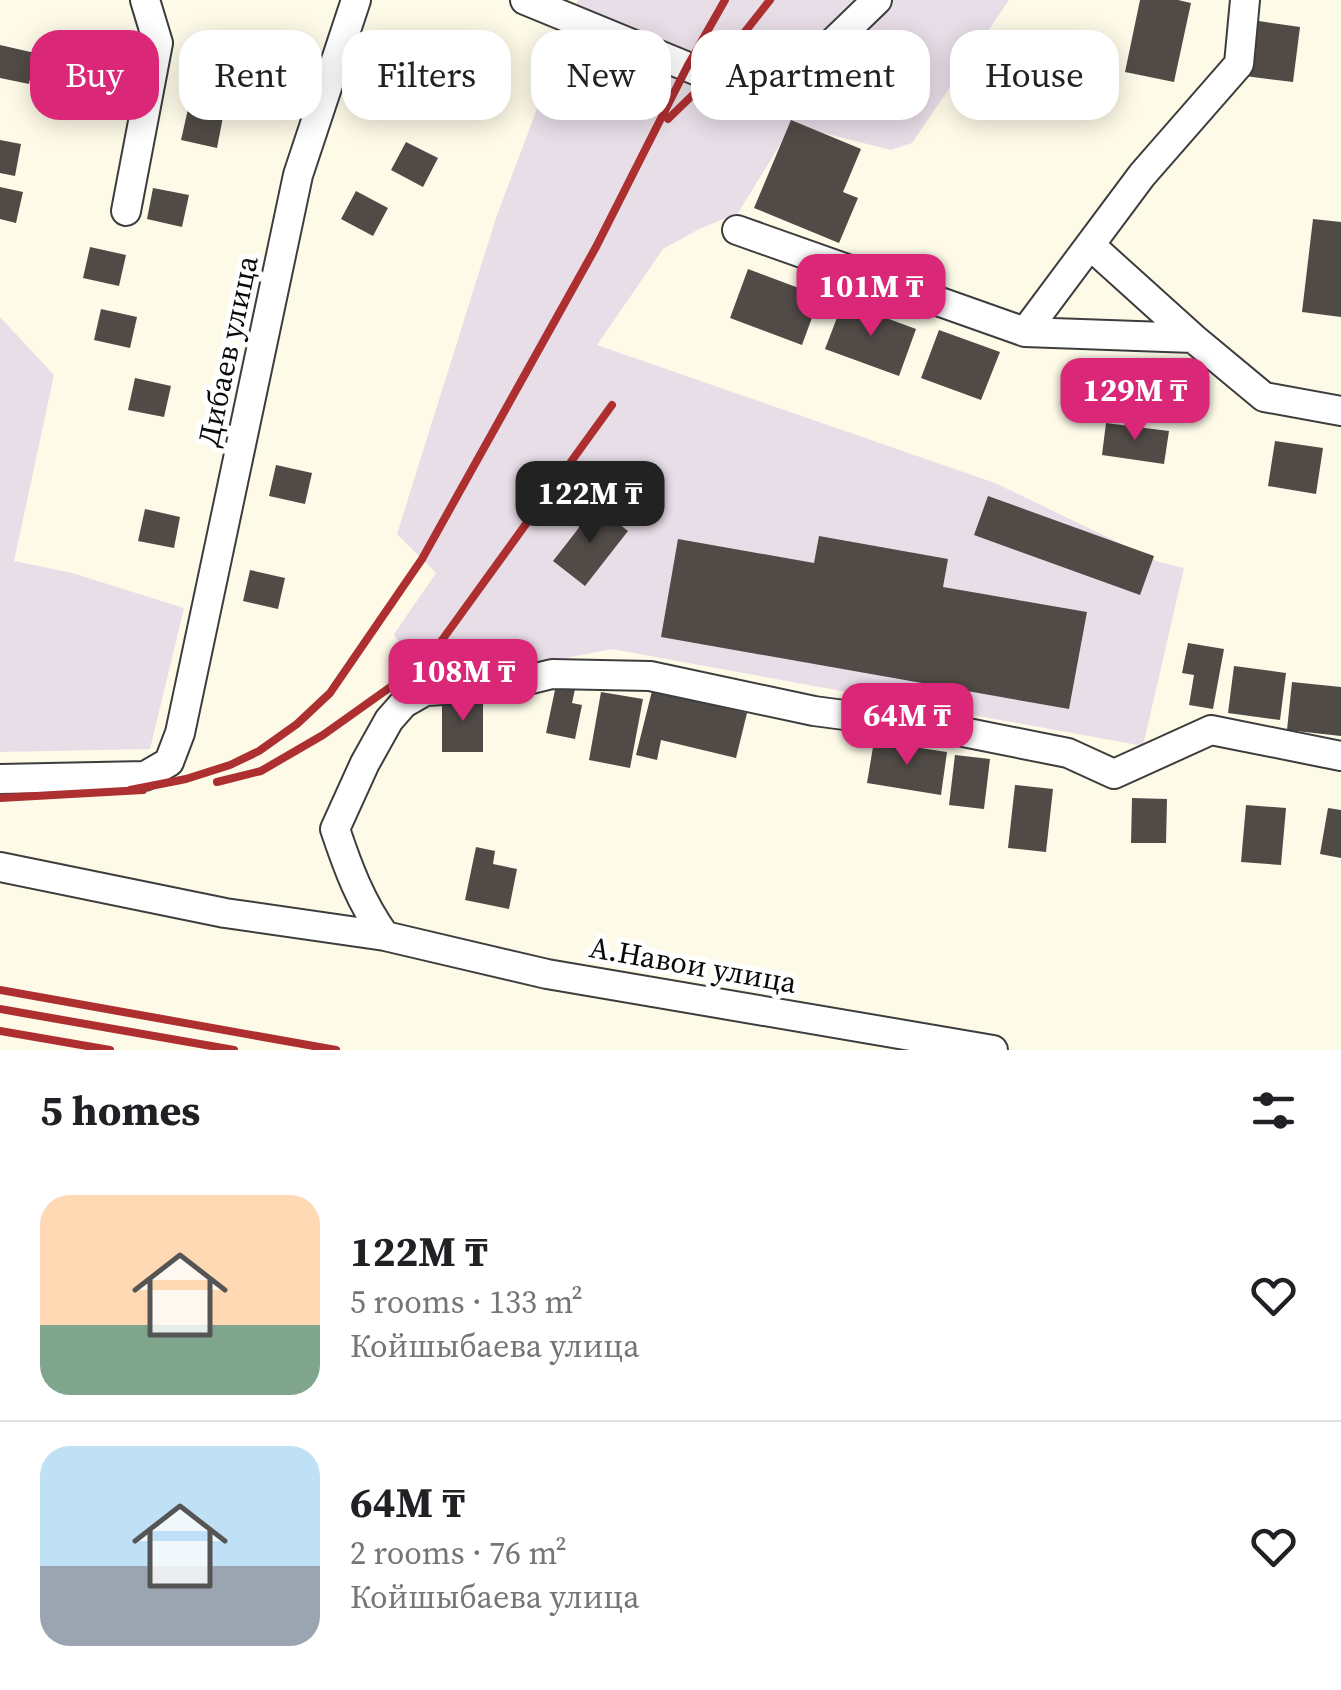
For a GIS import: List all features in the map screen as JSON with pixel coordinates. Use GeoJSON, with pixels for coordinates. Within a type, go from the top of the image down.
{"type":"FeatureCollection","features":[{"type":"Feature","properties":{"kind":"street"},"geometry":{"type":"LineString","coordinates":[[126,212],[158,43],[145,0]]}},
{"type":"Feature","properties":{"kind":"street","name":"Дибаев улица"},"geometry":{"type":"LineString","coordinates":[[0,779],[145,776],[169,762],[180,733],[298,176],[356,0]]}},
{"type":"Feature","properties":{"kind":"street"},"geometry":{"type":"LineString","coordinates":[[524,0],[744,90],[790,84],[876,0]]}},
{"type":"Feature","properties":{"kind":"street"},"geometry":{"type":"LineString","coordinates":[[1025,332],[1142,174],[1238,64],[1245,0]]}},
{"type":"Feature","properties":{"kind":"street"},"geometry":{"type":"LineString","coordinates":[[737,230],[1025,332],[1193,338]]}},
{"type":"Feature","properties":{"kind":"street"},"geometry":{"type":"LineString","coordinates":[[1090,245],[1264,397],[1341,411]]}},
{"type":"Feature","properties":{"kind":"street"},"geometry":{"type":"LineString","coordinates":[[384,936],[350,876],[335,830],[389,720],[404,703],[424,691],[499,687],[552,674],[650,676],[814,711],[943,728],[1068,752],[1114,774],[1211,730],[1341,756]]}},
{"type":"Feature","properties":{"kind":"street","name":"А.Навои улица"},"geometry":{"type":"LineString","coordinates":[[0,867],[225,914],[384,936],[546,974],[993,1050]]}},
{"type":"Feature","properties":{"kind":"shaded area"},"geometry":{"type":"Polygon","coordinates":[[[578,0],[1009,0],[989,30],[950,30],[950,87],[930,116],[930,30],[691,30],[691,120],[928,120],[912,143],[891,150],[792,125],[738,213],[663,249],[597,345],[995,483],[1159,562],[1184,568],[1143,746],[612,649],[467,677],[413,671],[394,634],[436,573],[397,534],[496,218],[533,120],[671,120],[671,30],[567,30],[578,0]]]}},
{"type":"Feature","properties":{"kind":"shaded area"},"geometry":{"type":"Polygon","coordinates":[[[0,317],[54,375],[14,561],[72,573],[184,608],[150,749],[0,752],[0,317]]]}},
{"type":"Feature","properties":{"kind":"building"},"geometry":{"type":"Polygon","coordinates":[[[1140,0],[1191,3],[1174,82],[1125,72],[1140,0]]]}},
{"type":"Feature","properties":{"kind":"building"},"geometry":{"type":"Polygon","coordinates":[[[1252,20],[1300,27],[1293,82],[1245,76],[1252,20]]]}},
{"type":"Feature","properties":{"kind":"building"},"geometry":{"type":"Polygon","coordinates":[[[0,45],[30,52],[29,84],[0,78],[0,45]]]}},
{"type":"Feature","properties":{"kind":"building"},"geometry":{"type":"Polygon","coordinates":[[[186,120],[222,120],[217,148],[181,140],[186,120]]]}},
{"type":"Feature","properties":{"kind":"building"},"geometry":{"type":"Polygon","coordinates":[[[791,120],[861,149],[843,192],[858,198],[839,243],[754,208],[791,120]]]}},
{"type":"Feature","properties":{"kind":"building"},"geometry":{"type":"Polygon","coordinates":[[[0,140],[21,144],[15,176],[0,173],[0,140]]]}},
{"type":"Feature","properties":{"kind":"building"},"geometry":{"type":"Polygon","coordinates":[[[406,142],[438,158],[423,187],[391,170],[406,142]]]}},
{"type":"Feature","properties":{"kind":"building"},"geometry":{"type":"Polygon","coordinates":[[[0,187],[23,192],[16,223],[0,219],[0,187]]]}},
{"type":"Feature","properties":{"kind":"building"},"geometry":{"type":"Polygon","coordinates":[[[153,188],[189,195],[182,227],[147,219],[153,188]]]}},
{"type":"Feature","properties":{"kind":"building"},"geometry":{"type":"Polygon","coordinates":[[[356,191],[388,208],[373,236],[341,219],[356,191]]]}},
{"type":"Feature","properties":{"kind":"building"},"geometry":{"type":"Polygon","coordinates":[[[1313,219],[1341,222],[1341,317],[1302,312],[1313,219]]]}},
{"type":"Feature","properties":{"kind":"building"},"geometry":{"type":"Polygon","coordinates":[[[90,247],[126,255],[119,286],[83,278],[90,247]]]}},
{"type":"Feature","properties":{"kind":"building"},"geometry":{"type":"Polygon","coordinates":[[[748,269],[820,296],[802,345],[730,318],[748,269]]]}},
{"type":"Feature","properties":{"kind":"building"},"geometry":{"type":"Polygon","coordinates":[[[843,302],[916,329],[899,376],[825,349],[843,302]]]}},
{"type":"Feature","properties":{"kind":"building"},"geometry":{"type":"Polygon","coordinates":[[[101,309],[137,317],[130,348],[94,340],[101,309]]]}},
{"type":"Feature","properties":{"kind":"building"},"geometry":{"type":"Polygon","coordinates":[[[939,330],[1000,352],[981,400],[921,378],[939,330]]]}},
{"type":"Feature","properties":{"kind":"building"},"geometry":{"type":"Polygon","coordinates":[[[1129,369],[1197,369],[1196,395],[1129,394],[1129,369]]]}},
{"type":"Feature","properties":{"kind":"building"},"geometry":{"type":"Polygon","coordinates":[[[135,378],[171,386],[164,417],[128,410],[135,378]]]}},
{"type":"Feature","properties":{"kind":"building"},"geometry":{"type":"Polygon","coordinates":[[[1106,423],[1169,431],[1164,464],[1102,455],[1106,423]]]}},
{"type":"Feature","properties":{"kind":"building"},"geometry":{"type":"Polygon","coordinates":[[[1275,441],[1323,448],[1316,494],[1268,486],[1275,441]]]}},
{"type":"Feature","properties":{"kind":"building"},"geometry":{"type":"Polygon","coordinates":[[[276,465],[312,473],[305,504],[269,496],[276,465]]]}},
{"type":"Feature","properties":{"kind":"building"},"geometry":{"type":"Polygon","coordinates":[[[988,496],[1154,556],[1140,595],[974,535],[988,496]]]}},
{"type":"Feature","properties":{"kind":"building"},"geometry":{"type":"Polygon","coordinates":[[[596,506],[628,531],[585,586],[553,561],[596,506]]]}},
{"type":"Feature","properties":{"kind":"building"},"geometry":{"type":"Polygon","coordinates":[[[145,509],[180,517],[174,548],[138,541],[145,509]]]}},
{"type":"Feature","properties":{"kind":"building"},"geometry":{"type":"Polygon","coordinates":[[[819,536],[948,559],[943,587],[1087,612],[1069,709],[661,637],[678,539],[814,563],[819,536]]]}},
{"type":"Feature","properties":{"kind":"building"},"geometry":{"type":"Polygon","coordinates":[[[250,570],[285,578],[278,609],[243,601],[250,570]]]}},
{"type":"Feature","properties":{"kind":"building"},"geometry":{"type":"Polygon","coordinates":[[[1188,643],[1224,649],[1213,709],[1189,705],[1194,675],[1182,673],[1188,643]]]}},
{"type":"Feature","properties":{"kind":"building"},"geometry":{"type":"Polygon","coordinates":[[[1234,666],[1286,673],[1280,720],[1228,713],[1234,666]]]}},
{"type":"Feature","properties":{"kind":"building"},"geometry":{"type":"Polygon","coordinates":[[[1292,682],[1341,687],[1341,736],[1287,730],[1292,682]]]}},
{"type":"Feature","properties":{"kind":"building"},"geometry":{"type":"Polygon","coordinates":[[[556,685],[575,689],[572,703],[582,705],[575,739],[546,733],[556,685]]]}},
{"type":"Feature","properties":{"kind":"building"},"geometry":{"type":"Polygon","coordinates":[[[652,691],[747,713],[736,758],[661,740],[657,760],[636,755],[652,691]]]}},
{"type":"Feature","properties":{"kind":"building"},"geometry":{"type":"Polygon","coordinates":[[[601,692],[643,699],[630,768],[589,760],[601,692]]]}},
{"type":"Feature","properties":{"kind":"building"},"geometry":{"type":"Polygon","coordinates":[[[442,696],[483,696],[483,752],[442,752],[442,696]]]}},
{"type":"Feature","properties":{"kind":"building"},"geometry":{"type":"Polygon","coordinates":[[[874,741],[947,752],[941,795],[867,783],[874,741]]]}},
{"type":"Feature","properties":{"kind":"building"},"geometry":{"type":"Polygon","coordinates":[[[955,755],[990,759],[984,809],[949,805],[955,755]]]}},
{"type":"Feature","properties":{"kind":"building"},"geometry":{"type":"Polygon","coordinates":[[[1015,785],[1053,789],[1046,852],[1008,848],[1015,785]]]}},
{"type":"Feature","properties":{"kind":"building"},"geometry":{"type":"Polygon","coordinates":[[[1132,798],[1167,799],[1166,843],[1131,843],[1132,798]]]}},
{"type":"Feature","properties":{"kind":"building"},"geometry":{"type":"Polygon","coordinates":[[[1246,805],[1286,808],[1281,865],[1241,862],[1246,805]]]}},
{"type":"Feature","properties":{"kind":"building"},"geometry":{"type":"Polygon","coordinates":[[[1328,808],[1341,810],[1341,858],[1320,854],[1328,808]]]}},
{"type":"Feature","properties":{"kind":"building"},"geometry":{"type":"Polygon","coordinates":[[[476,847],[495,851],[493,864],[517,869],[509,909],[465,900],[476,847]]]}},
{"type":"Feature","properties":{"kind":"railway"},"geometry":{"type":"LineString","coordinates":[[130,790],[186,779],[259,751],[297,724],[330,693],[422,559],[596,247],[725,0]]}},
{"type":"Feature","properties":{"kind":"railway"},"geometry":{"type":"LineString","coordinates":[[671,116],[703,85],[770,0]]}},
{"type":"Feature","properties":{"kind":"railway"},"geometry":{"type":"LineString","coordinates":[[217,782],[261,771],[323,735],[413,671],[437,647],[612,405]]}},
{"type":"Feature","properties":{"kind":"railway"},"geometry":{"type":"LineString","coordinates":[[0,798],[143,790]]}},
{"type":"Feature","properties":{"kind":"railway"},"geometry":{"type":"LineString","coordinates":[[0,990],[336,1050]]}},
{"type":"Feature","properties":{"kind":"railway"},"geometry":{"type":"LineString","coordinates":[[0,1009],[234,1050]]}},
{"type":"Feature","properties":{"kind":"railway"},"geometry":{"type":"LineString","coordinates":[[0,1031],[110,1050]]}}]}
